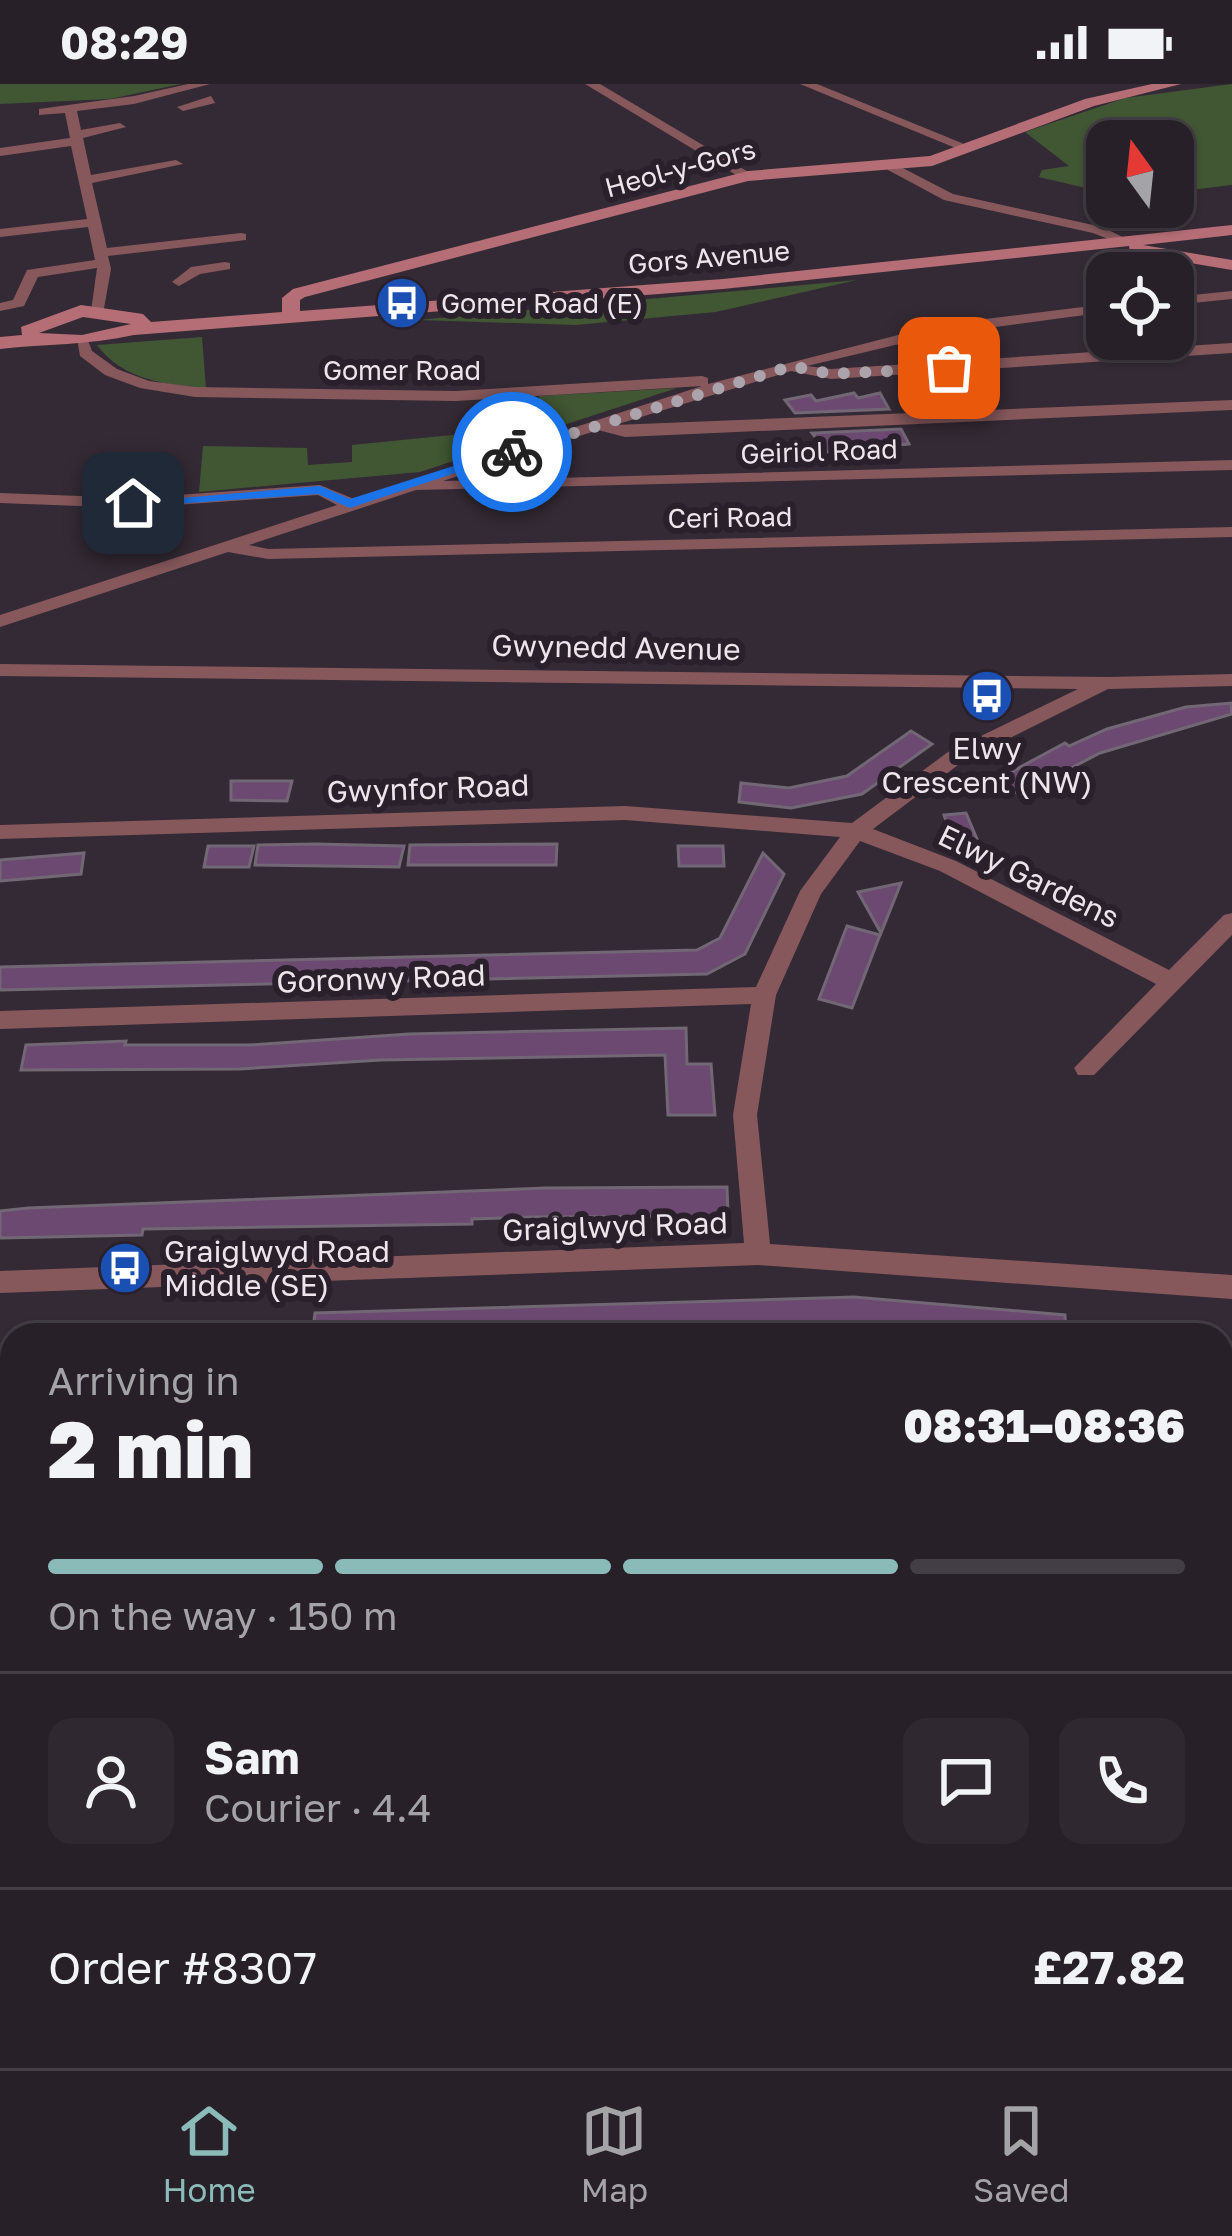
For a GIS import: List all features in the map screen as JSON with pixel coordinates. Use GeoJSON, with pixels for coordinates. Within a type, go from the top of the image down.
{"type":"FeatureCollection","features":[{"type":"Feature","properties":{"kind":"street"},"geometry":{"type":"LineString","coordinates":[[43,112],[203,84]]}},
{"type":"Feature","properties":{"kind":"street"},"geometry":{"type":"LineString","coordinates":[[591,84],[748,176]]}},
{"type":"Feature","properties":{"kind":"street"},"geometry":{"type":"LineString","coordinates":[[806,84],[963,146]]}},
{"type":"Feature","properties":{"kind":"street","name":"Heol-y-Gors"},"geometry":{"type":"LineString","coordinates":[[290,320],[291,298],[299,293],[748,176],[932,161],[1090,102],[1173,84]]}},
{"type":"Feature","properties":{"kind":"street"},"geometry":{"type":"LineString","coordinates":[[179,91],[197,103]]}},
{"type":"Feature","properties":{"kind":"street"},"geometry":{"type":"LineString","coordinates":[[62,324],[82,341],[103,313],[102,258],[70,109]]}},
{"type":"Feature","properties":{"kind":"street"},"geometry":{"type":"LineString","coordinates":[[0,152],[120,127]]}},
{"type":"Feature","properties":{"kind":"street"},"geometry":{"type":"LineString","coordinates":[[86,180],[176,164]]}},
{"type":"Feature","properties":{"kind":"street"},"geometry":{"type":"LineString","coordinates":[[893,167],[949,197],[1057,221],[1126,242],[1139,251],[1232,265]]}},
{"type":"Feature","properties":{"kind":"street"},"geometry":{"type":"LineString","coordinates":[[0,233],[95,222]]}},
{"type":"Feature","properties":{"kind":"street","name":"Gors Avenue"},"geometry":{"type":"LineString","coordinates":[[103,313],[190,327],[290,320],[723,284],[1232,230]]}},
{"type":"Feature","properties":{"kind":"street"},"geometry":{"type":"LineString","coordinates":[[0,307],[19,303],[32,273],[240,237]]}},
{"type":"Feature","properties":{"kind":"street"},"geometry":{"type":"LineString","coordinates":[[181,245],[183,256],[196,270]]}},
{"type":"Feature","properties":{"kind":"street"},"geometry":{"type":"LineString","coordinates":[[179,282],[196,270],[225,266]]}},
{"type":"Feature","properties":{"kind":"street"},"geometry":{"type":"LineString","coordinates":[[1194,299],[1232,295]]}},
{"type":"Feature","properties":{"kind":"street"},"geometry":{"type":"LineString","coordinates":[[0,621],[741,378],[937,330],[1086,311]]}},
{"type":"Feature","properties":{"kind":"street"},"geometry":{"type":"LineString","coordinates":[[0,342],[103,313]]}},
{"type":"Feature","properties":{"kind":"street","name":"Gomer Road"},"geometry":{"type":"LineString","coordinates":[[82,341],[85,353],[111,372],[146,385],[195,392],[456,396],[741,378]]}},
{"type":"Feature","properties":{"kind":"street"},"geometry":{"type":"LineString","coordinates":[[792,366],[831,374],[1232,348]]}},
{"type":"Feature","properties":{"kind":"street"},"geometry":{"type":"LineString","coordinates":[[598,424],[625,432],[1232,405]]}},
{"type":"Feature","properties":{"kind":"street","name":"Geiriol Road"},"geometry":{"type":"LineString","coordinates":[[408,485],[462,489],[1232,465]]}},
{"type":"Feature","properties":{"kind":"street"},"geometry":{"type":"LineString","coordinates":[[0,498],[133,503],[320,490],[350,504]]}},
{"type":"Feature","properties":{"kind":"street","name":"Ceri Road"},"geometry":{"type":"LineString","coordinates":[[231,547],[245,553],[311,554],[1232,532]]}},
{"type":"Feature","properties":{"kind":"street","name":"Gwynedd Avenue"},"geometry":{"type":"LineString","coordinates":[[0,670],[1108,683],[1232,680]]}},
{"type":"Feature","properties":{"kind":"street"},"geometry":{"type":"LineString","coordinates":[[758,1254],[745,1115],[764,995],[811,891],[856,831],[955,757],[1108,683]]}},
{"type":"Feature","properties":{"kind":"street","name":"Gwynfor Road"},"geometry":{"type":"LineString","coordinates":[[0,832],[626,813],[856,831]]}},
{"type":"Feature","properties":{"kind":"street","name":"Elwy Gardens"},"geometry":{"type":"LineString","coordinates":[[856,831],[948,866],[1172,982]]}},
{"type":"Feature","properties":{"kind":"street"},"geometry":{"type":"LineString","coordinates":[[1086,1068],[1232,921]]}},
{"type":"Feature","properties":{"kind":"street","name":"Goronwy Road"},"geometry":{"type":"LineString","coordinates":[[0,1020],[764,995]]}},
{"type":"Feature","properties":{"kind":"street","name":"Graiglwyd Road"},"geometry":{"type":"LineString","coordinates":[[0,1282],[758,1254],[1232,1287]]}},
{"type":"Feature","properties":{"kind":"green space"},"geometry":{"type":"Polygon","coordinates":[[[0,84],[181,84],[110,99],[0,104],[0,84]]]}},
{"type":"Feature","properties":{"kind":"green space"},"geometry":{"type":"Polygon","coordinates":[[[1232,84],[1232,185],[1194,190],[1194,120],[1086,120],[1086,188],[1039,177],[1042,170],[1069,166],[1025,132],[1125,98],[1232,84]]]}},
{"type":"Feature","properties":{"kind":"green space"},"geometry":{"type":"Polygon","coordinates":[[[857,280],[716,312],[576,325],[418,320],[857,280]]]}},
{"type":"Feature","properties":{"kind":"green space"},"geometry":{"type":"Polygon","coordinates":[[[202,337],[206,389],[132,373],[97,345],[202,337]]]}},
{"type":"Feature","properties":{"kind":"green space"},"geometry":{"type":"Polygon","coordinates":[[[677,388],[420,472],[199,492],[203,446],[307,448],[308,465],[352,462],[352,445],[533,427],[531,420],[541,419],[539,396],[677,388]]]}},
{"type":"Feature","properties":{"kind":"building"},"geometry":{"type":"Polygon","coordinates":[[[854,393],[858,398],[880,393],[889,409],[795,413],[785,400],[811,395],[816,401],[854,393]]]}},
{"type":"Feature","properties":{"kind":"building"},"geometry":{"type":"Polygon","coordinates":[[[901,429],[909,444],[827,452],[812,433],[901,429]]]}},
{"type":"Feature","properties":{"kind":"building"},"geometry":{"type":"Polygon","coordinates":[[[1231,703],[1232,714],[1100,753],[1019,795],[998,779],[1065,743],[1069,746],[1107,729],[1186,707],[1231,703]]]}},
{"type":"Feature","properties":{"kind":"building"},"geometry":{"type":"Polygon","coordinates":[[[911,731],[932,744],[862,794],[791,808],[739,802],[741,783],[789,788],[847,776],[911,731]]]}},
{"type":"Feature","properties":{"kind":"building"},"geometry":{"type":"Polygon","coordinates":[[[231,781],[292,781],[287,801],[231,800],[231,781]]]}},
{"type":"Feature","properties":{"kind":"building"},"geometry":{"type":"Polygon","coordinates":[[[966,813],[982,851],[958,854],[944,815],[966,813]]]}},
{"type":"Feature","properties":{"kind":"building"},"geometry":{"type":"Polygon","coordinates":[[[557,844],[556,865],[408,865],[410,845],[557,844]]]}},
{"type":"Feature","properties":{"kind":"building"},"geometry":{"type":"Polygon","coordinates":[[[258,845],[404,846],[399,867],[255,865],[258,845]]]}},
{"type":"Feature","properties":{"kind":"building"},"geometry":{"type":"Polygon","coordinates":[[[208,846],[254,846],[249,867],[204,867],[208,846]]]}},
{"type":"Feature","properties":{"kind":"building"},"geometry":{"type":"Polygon","coordinates":[[[678,846],[723,846],[724,866],[679,866],[678,846]]]}},
{"type":"Feature","properties":{"kind":"building"},"geometry":{"type":"Polygon","coordinates":[[[84,853],[81,874],[0,881],[0,860],[84,853]]]}},
{"type":"Feature","properties":{"kind":"building"},"geometry":{"type":"Polygon","coordinates":[[[763,853],[784,874],[745,954],[707,974],[0,990],[0,967],[697,950],[720,938],[763,853]]]}},
{"type":"Feature","properties":{"kind":"building"},"geometry":{"type":"Polygon","coordinates":[[[901,883],[881,933],[858,892],[901,883]]]}},
{"type":"Feature","properties":{"kind":"building"},"geometry":{"type":"Polygon","coordinates":[[[847,926],[880,935],[852,1008],[819,999],[847,926]]]}},
{"type":"Feature","properties":{"kind":"building"},"geometry":{"type":"Polygon","coordinates":[[[686,1028],[687,1064],[711,1064],[715,1115],[668,1115],[665,1055],[381,1060],[240,1069],[21,1070],[26,1045],[126,1041],[125,1045],[249,1045],[409,1034],[686,1028]]]}},
{"type":"Feature","properties":{"kind":"building"},"geometry":{"type":"Polygon","coordinates":[[[727,1187],[728,1216],[534,1217],[472,1219],[472,1224],[143,1229],[142,1235],[0,1238],[0,1211],[28,1208],[546,1188],[727,1187]]]}},
{"type":"Feature","properties":{"kind":"building"},"geometry":{"type":"Polygon","coordinates":[[[854,1297],[1065,1315],[1065,1323],[314,1323],[315,1313],[854,1297]]]}},
{"type":"Feature","properties":{"kind":"way so far"},"geometry":{"type":"LineString","coordinates":[[512,452],[792,366],[801,372],[831,374],[949,368]]}},
{"type":"Feature","properties":{"kind":"place","name":"Gomer Road (E)"},"geometry":{"type":"Point","coordinates":[402,303]}},
{"type":"Feature","properties":{"kind":"place","name":"Elwy Crescent (NW)"},"geometry":{"type":"Point","coordinates":[987,696]}},
{"type":"Feature","properties":{"kind":"place","name":"Graiglwyd Road Middle (SE)"},"geometry":{"type":"Point","coordinates":[125,1268]}},
{"type":"Feature","properties":{"kind":"route"},"geometry":{"type":"LineString","coordinates":[[133,503],[320,490],[350,504],[512,452]]}}]}
